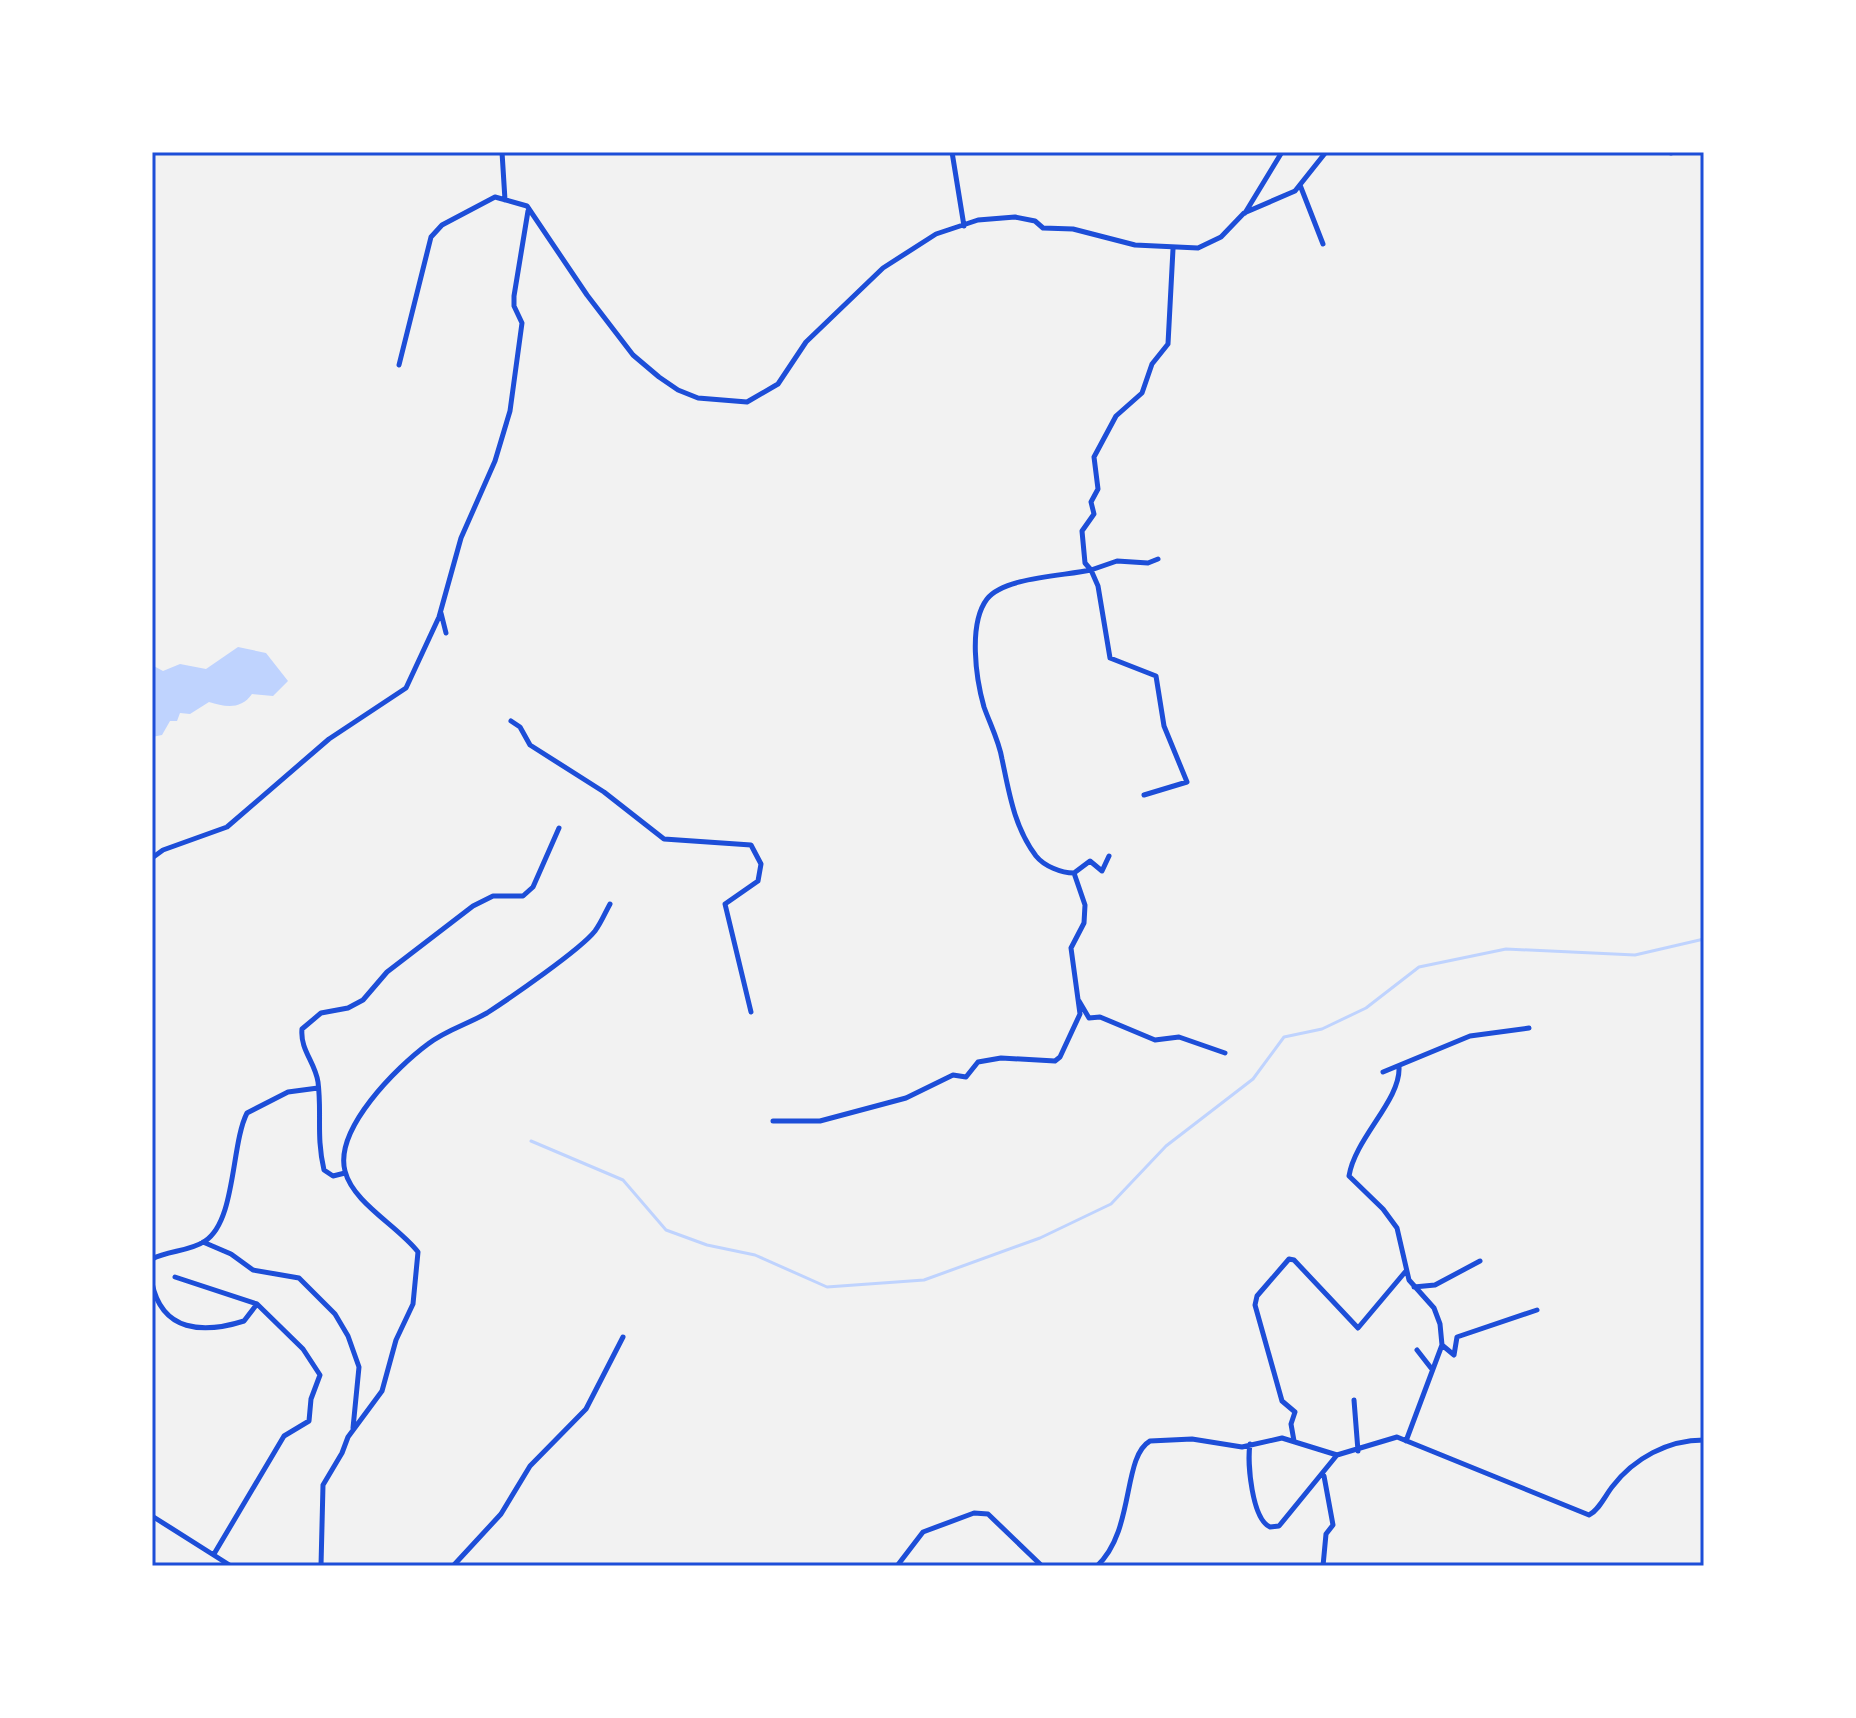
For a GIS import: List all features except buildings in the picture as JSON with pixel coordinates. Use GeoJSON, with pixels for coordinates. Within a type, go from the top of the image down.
{"type":"FeatureCollection","features":[{"type":"Feature","properties":{"kind":"street"},"geometry":{"type":"LineString","coordinates":[[502,152],[505,200]]}},
{"type":"Feature","properties":{"kind":"street"},"geometry":{"type":"LineString","coordinates":[[952,152],[964,226]]}},
{"type":"Feature","properties":{"kind":"street"},"geometry":{"type":"LineString","coordinates":[[399,365],[431,237],[465,212],[495,197],[529,210],[633,355],[678,390],[698,398],[736,403],[747,402],[778,384],[806,342],[899,255],[936,234],[978,220],[1015,217],[1035,221],[1043,228],[1073,229],[1135,245],[1188,250],[1211,243],[1244,213],[1282,152]]}},
{"type":"Feature","properties":{"kind":"street"},"geometry":{"type":"LineString","coordinates":[[1244,213],[1295,191],[1326,152]]}},
{"type":"Feature","properties":{"kind":"street"},"geometry":{"type":"LineString","coordinates":[[1299,184],[1323,244]]}},
{"type":"Feature","properties":{"kind":"street"},"geometry":{"type":"LineString","coordinates":[[152,858],[163,850],[227,827],[329,739],[406,688],[424,657],[441,612],[461,538],[495,461],[514,394],[522,323],[514,306],[514,296],[529,210]]}},
{"type":"Feature","properties":{"kind":"street"},"geometry":{"type":"LineString","coordinates":[[1144,795],[1187,782],[1164,726],[1156,676],[1110,658],[1098,586],[1085,563],[1082,531],[1094,514],[1091,502],[1098,489],[1094,457],[1116,416],[1142,393],[1152,364],[1168,344],[1173,249]]}},
{"type":"Feature","properties":{"kind":"street"},"geometry":{"type":"LineString","coordinates":[[1074,873],[1050,867],[1036,857],[1009,805],[1002,758],[982,695],[977,628],[979,614],[988,596],[1040,577],[1091,570],[1117,561],[1148,563],[1158,559]]}},
{"type":"Feature","properties":{"kind":"street"},"geometry":{"type":"LineString","coordinates":[[441,612],[446,633]]}},
{"type":"Feature","properties":{"kind":"street"},"geometry":{"type":"LineString","coordinates":[[511,721],[520,727],[530,745],[604,792],[664,839],[751,845],[761,864],[758,881],[725,904],[751,1012]]}},
{"type":"Feature","properties":{"kind":"street"},"geometry":{"type":"LineString","coordinates":[[345,1173],[333,1176],[324,1170],[318,1141],[318,1088],[301,1041],[302,1029],[309,1020],[363,1000],[387,972],[473,906],[493,896],[523,896],[533,887],[559,828]]}},
{"type":"Feature","properties":{"kind":"street"},"geometry":{"type":"LineString","coordinates":[[1074,873],[1090,861],[1102,871],[1109,856]]}},
{"type":"Feature","properties":{"kind":"street"},"geometry":{"type":"LineString","coordinates":[[773,1121],[820,1121],[906,1098],[953,1075],[966,1077],[978,1062],[1001,1058],[1055,1061],[1060,1057],[1080,1014],[1071,948],[1084,923],[1085,905],[1074,873]]}},
{"type":"Feature","properties":{"kind":"street"},"geometry":{"type":"LineString","coordinates":[[321,1566],[323,1485],[353,1429],[379,1398],[396,1340],[408,1320],[415,1293],[418,1252],[360,1196],[345,1173],[345,1144],[349,1131],[379,1088],[428,1043],[488,1012],[594,932],[610,904]]}},
{"type":"Feature","properties":{"kind":"street"},"geometry":{"type":"LineString","coordinates":[[1076,997],[1089,1018],[1100,1017],[1155,1040],[1179,1037],[1225,1053]]}},
{"type":"Feature","properties":{"kind":"street"},"geometry":{"type":"LineString","coordinates":[[1383,1072],[1470,1036],[1529,1028]]}},
{"type":"Feature","properties":{"kind":"street"},"geometry":{"type":"LineString","coordinates":[[1399,1067],[1400,1079],[1370,1126],[1349,1176],[1383,1209],[1397,1228],[1406,1271],[1413,1287],[1434,1308],[1442,1345],[1406,1441]]}},
{"type":"Feature","properties":{"kind":"street"},"geometry":{"type":"LineString","coordinates":[[152,1259],[212,1236],[221,1218],[247,1113],[288,1092],[318,1088]]}},
{"type":"Feature","properties":{"kind":"street"},"geometry":{"type":"LineString","coordinates":[[203,1242],[231,1254],[253,1270],[299,1278],[335,1314],[348,1336],[359,1367],[353,1429]]}},
{"type":"Feature","properties":{"kind":"street"},"geometry":{"type":"LineString","coordinates":[[1294,1441],[1291,1424],[1295,1412],[1282,1401],[1255,1305],[1257,1296],[1289,1259],[1294,1260],[1358,1328],[1406,1271]]}},
{"type":"Feature","properties":{"kind":"street"},"geometry":{"type":"LineString","coordinates":[[1413,1287],[1435,1285],[1480,1261]]}},
{"type":"Feature","properties":{"kind":"street"},"geometry":{"type":"LineString","coordinates":[[175,1277],[257,1304],[315,1363],[320,1381],[311,1399],[309,1421],[284,1436],[214,1554]]}},
{"type":"Feature","properties":{"kind":"street"},"geometry":{"type":"LineString","coordinates":[[152,1283],[157,1304],[165,1315],[197,1328],[244,1321],[257,1304]]}},
{"type":"Feature","properties":{"kind":"street"},"geometry":{"type":"LineString","coordinates":[[1442,1345],[1454,1355],[1457,1337],[1537,1310]]}},
{"type":"Feature","properties":{"kind":"street"},"geometry":{"type":"LineString","coordinates":[[453,1566],[501,1514],[530,1466],[586,1409],[623,1337]]}},
{"type":"Feature","properties":{"kind":"street"},"geometry":{"type":"LineString","coordinates":[[1417,1350],[1432,1369]]}},
{"type":"Feature","properties":{"kind":"street"},"geometry":{"type":"LineString","coordinates":[[1354,1400],[1358,1451]]}},
{"type":"Feature","properties":{"kind":"street"},"geometry":{"type":"LineString","coordinates":[[1097,1566],[1111,1552],[1119,1537],[1141,1447],[1150,1441],[1192,1439],[1242,1447],[1279,1438],[1337,1455],[1394,1438],[1589,1515],[1616,1482],[1646,1455],[1673,1444],[1704,1440]]}},
{"type":"Feature","properties":{"kind":"street"},"geometry":{"type":"LineString","coordinates":[[1250,1443],[1247,1466],[1261,1520],[1267,1526],[1279,1526],[1337,1455]]}},
{"type":"Feature","properties":{"kind":"street"},"geometry":{"type":"LineString","coordinates":[[1323,1475],[1333,1525],[1326,1534],[1323,1566]]}},
{"type":"Feature","properties":{"kind":"street"},"geometry":{"type":"LineString","coordinates":[[897,1566],[923,1532],[974,1513],[988,1514],[1042,1566]]}},
{"type":"Feature","properties":{"kind":"street"},"geometry":{"type":"LineString","coordinates":[[152,1516],[231,1566]]}},
{"type":"Feature","properties":{"kind":"water"},"geometry":{"type":"Polygon","coordinates":[[[238,647],[266,653],[288,681],[273,696],[252,694],[238,705],[209,702],[190,714],[180,713],[177,721],[170,721],[162,735],[152,737],[152,665],[163,671],[180,664],[206,669],[238,647]]]}},
{"type":"Feature","properties":{"kind":"waterway"},"geometry":{"type":"LineString","coordinates":[[531,1141],[623,1180],[666,1230],[707,1245],[755,1255],[827,1287],[924,1280],[1040,1238],[1111,1204],[1166,1146],[1253,1079],[1284,1037],[1322,1029],[1366,1008],[1419,967],[1506,949],[1635,955],[1704,939]]}}]}
